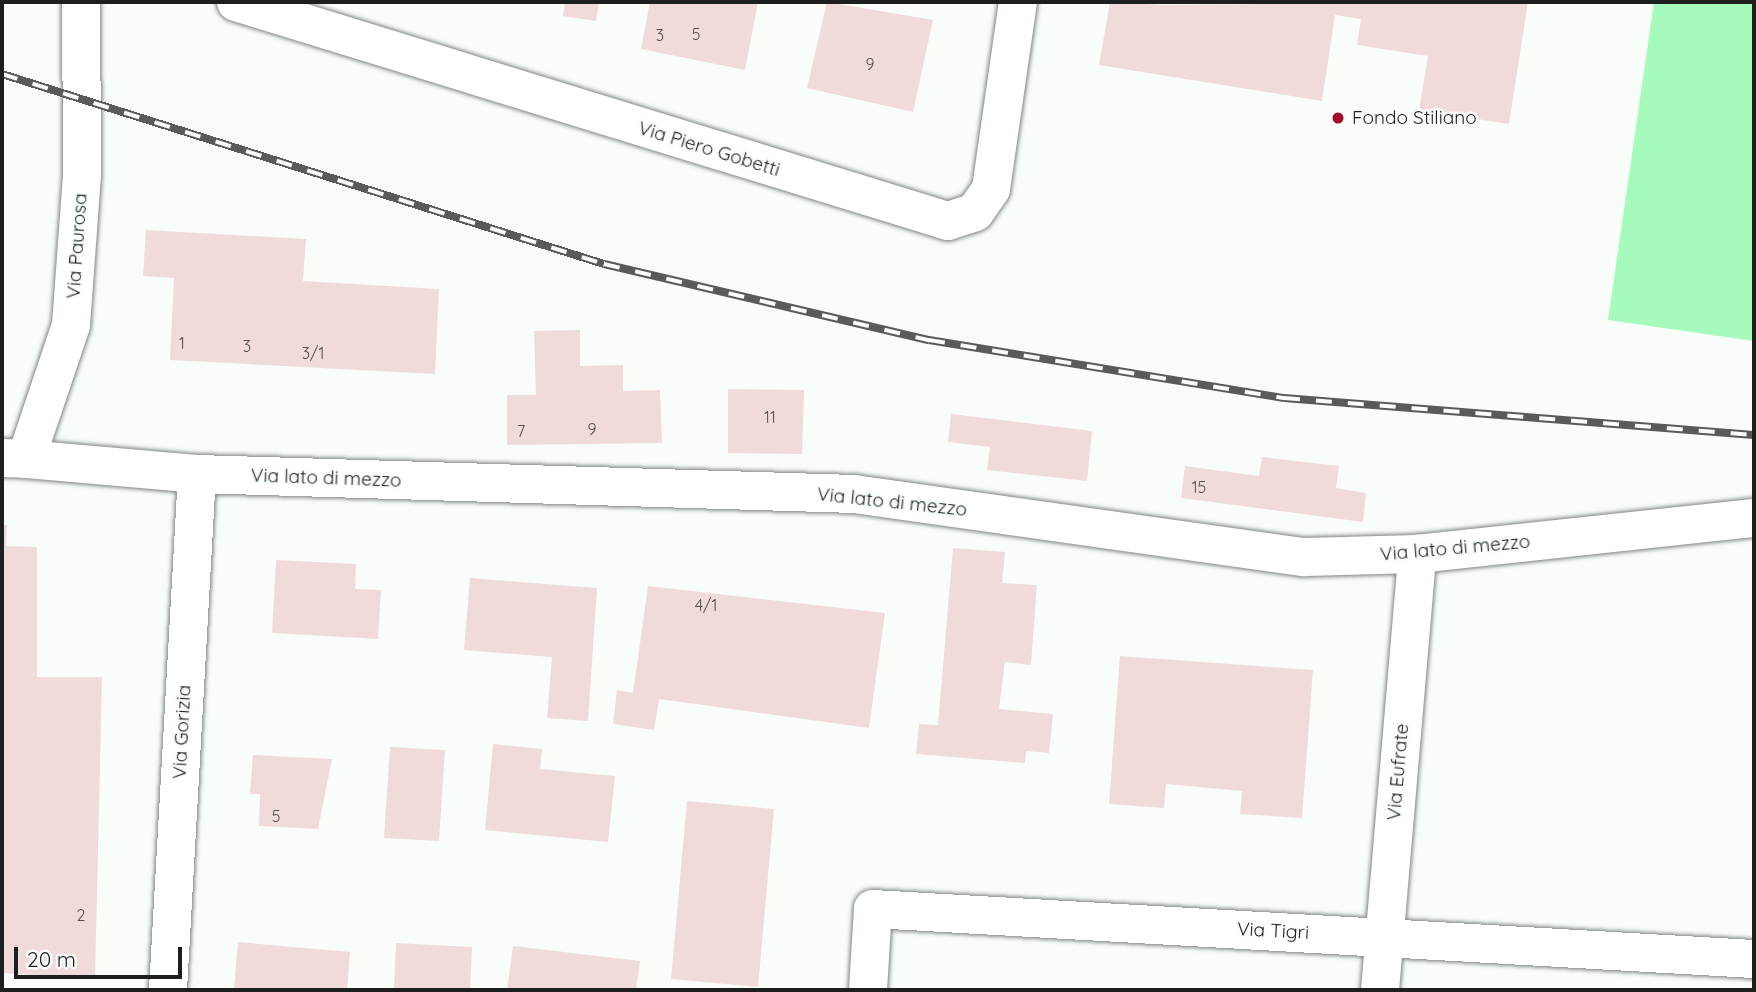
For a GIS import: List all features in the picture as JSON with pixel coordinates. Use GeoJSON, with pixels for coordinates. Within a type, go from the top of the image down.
{"type":"FeatureCollection","features":[{"type":"Feature","properties":{"kind":"street","name":"Via Paurosa"},"geometry":{"type":"LineString","coordinates":[[14,458],[71,325],[82,173],[81,2]]}},
{"type":"Feature","properties":{"kind":"street","name":"Via Piero Gobetti"},"geometry":{"type":"LineString","coordinates":[[236,2],[948,221],[975,212],[991,189],[1017,2]]}},
{"type":"Feature","properties":{"kind":"street","name":"Via lato di mezzo"},"geometry":{"type":"LineString","coordinates":[[14,458],[197,474],[854,494],[1305,557],[1417,554],[1754,518]]}},
{"type":"Feature","properties":{"kind":"street","name":"Via Gorizia"},"geometry":{"type":"LineString","coordinates":[[168,990],[197,474]]}},
{"type":"Feature","properties":{"kind":"street","name":"Via Eufrate"},"geometry":{"type":"LineString","coordinates":[[1380,990],[1417,554]]}},
{"type":"Feature","properties":{"kind":"street","name":"Via Tigri"},"geometry":{"type":"LineString","coordinates":[[868,990],[873,909],[1754,958]]}},
{"type":"Feature","properties":{"kind":"green space"},"geometry":{"type":"Polygon","coordinates":[[[1654,2],[1754,2],[1754,341],[1608,320],[1654,2]]]}},
{"type":"Feature","properties":{"kind":"building"},"geometry":{"type":"Polygon","coordinates":[[[565,2],[599,2],[596,21],[563,16],[565,2]]]}},
{"type":"Feature","properties":{"kind":"building"},"geometry":{"type":"Polygon","coordinates":[[[650,2],[758,2],[745,70],[641,49],[650,2]]]}},
{"type":"Feature","properties":{"kind":"building"},"geometry":{"type":"Polygon","coordinates":[[[827,2],[933,20],[913,112],[807,88],[827,2]]]}},
{"type":"Feature","properties":{"kind":"building"},"geometry":{"type":"Polygon","coordinates":[[[1110,2],[1163,5],[1528,2],[1509,124],[1419,110],[1428,56],[1357,45],[1361,19],[1335,15],[1322,101],[1099,65],[1110,2]]]}},
{"type":"Feature","properties":{"kind":"building"},"geometry":{"type":"Polygon","coordinates":[[[146,230],[306,239],[303,281],[439,289],[435,374],[170,360],[174,278],[143,276],[146,230]]]}},
{"type":"Feature","properties":{"kind":"building"},"geometry":{"type":"Polygon","coordinates":[[[580,330],[580,366],[623,365],[623,391],[660,390],[662,443],[507,445],[507,395],[536,395],[534,331],[580,330]]]}},
{"type":"Feature","properties":{"kind":"building"},"geometry":{"type":"Polygon","coordinates":[[[728,389],[804,390],[802,454],[728,453],[728,389]]]}},
{"type":"Feature","properties":{"kind":"building"},"geometry":{"type":"Polygon","coordinates":[[[951,414],[1092,431],[1087,481],[987,470],[990,447],[948,442],[951,414]]]}},
{"type":"Feature","properties":{"kind":"building"},"geometry":{"type":"Polygon","coordinates":[[[1262,457],[1339,466],[1336,488],[1366,493],[1363,522],[1181,498],[1185,466],[1259,476],[1262,457]]]}},
{"type":"Feature","properties":{"kind":"building"},"geometry":{"type":"Polygon","coordinates":[[[2,525],[7,525],[6,546],[37,547],[37,677],[102,677],[95,979],[2,973],[2,525]]]}},
{"type":"Feature","properties":{"kind":"building"},"geometry":{"type":"Polygon","coordinates":[[[953,548],[1005,552],[1002,583],[1037,585],[1031,665],[1005,662],[999,709],[1053,714],[1049,753],[1026,751],[1025,763],[916,754],[919,724],[938,725],[953,548]]]}},
{"type":"Feature","properties":{"kind":"building"},"geometry":{"type":"Polygon","coordinates":[[[276,560],[356,564],[355,589],[381,590],[378,639],[272,633],[276,560]]]}},
{"type":"Feature","properties":{"kind":"building"},"geometry":{"type":"Polygon","coordinates":[[[470,578],[597,588],[588,721],[547,718],[552,657],[464,650],[470,578]]]}},
{"type":"Feature","properties":{"kind":"building"},"geometry":{"type":"Polygon","coordinates":[[[648,586],[885,613],[869,728],[659,699],[654,730],[613,724],[617,690],[633,693],[648,586]]]}},
{"type":"Feature","properties":{"kind":"building"},"geometry":{"type":"Polygon","coordinates":[[[1120,656],[1313,670],[1302,818],[1240,814],[1242,791],[1166,784],[1164,808],[1109,804],[1120,656]]]}},
{"type":"Feature","properties":{"kind":"building"},"geometry":{"type":"Polygon","coordinates":[[[493,744],[542,749],[540,769],[615,776],[608,842],[485,830],[493,744]]]}},
{"type":"Feature","properties":{"kind":"building"},"geometry":{"type":"Polygon","coordinates":[[[390,747],[445,750],[439,841],[384,838],[390,747]]]}},
{"type":"Feature","properties":{"kind":"building"},"geometry":{"type":"Polygon","coordinates":[[[253,755],[332,759],[318,829],[259,826],[260,794],[250,794],[253,755]]]}},
{"type":"Feature","properties":{"kind":"building"},"geometry":{"type":"Polygon","coordinates":[[[687,801],[774,809],[758,987],[671,979],[687,801]]]}},
{"type":"Feature","properties":{"kind":"building"},"geometry":{"type":"Polygon","coordinates":[[[238,942],[350,952],[347,990],[234,990],[238,942]]]}},
{"type":"Feature","properties":{"kind":"building"},"geometry":{"type":"Polygon","coordinates":[[[396,943],[472,947],[470,990],[394,990],[396,943]]]}},
{"type":"Feature","properties":{"kind":"building"},"geometry":{"type":"Polygon","coordinates":[[[513,946],[640,961],[636,990],[507,990],[513,946]]]}},
{"type":"Feature","properties":{"kind":"railway"},"geometry":{"type":"LineString","coordinates":[[2,74],[604,264],[929,340],[1284,398],[1754,435]]}},
{"type":"Feature","properties":{"kind":"place","name":"Fondo Stiliano"},"geometry":{"type":"Point","coordinates":[1338,118]}}]}
